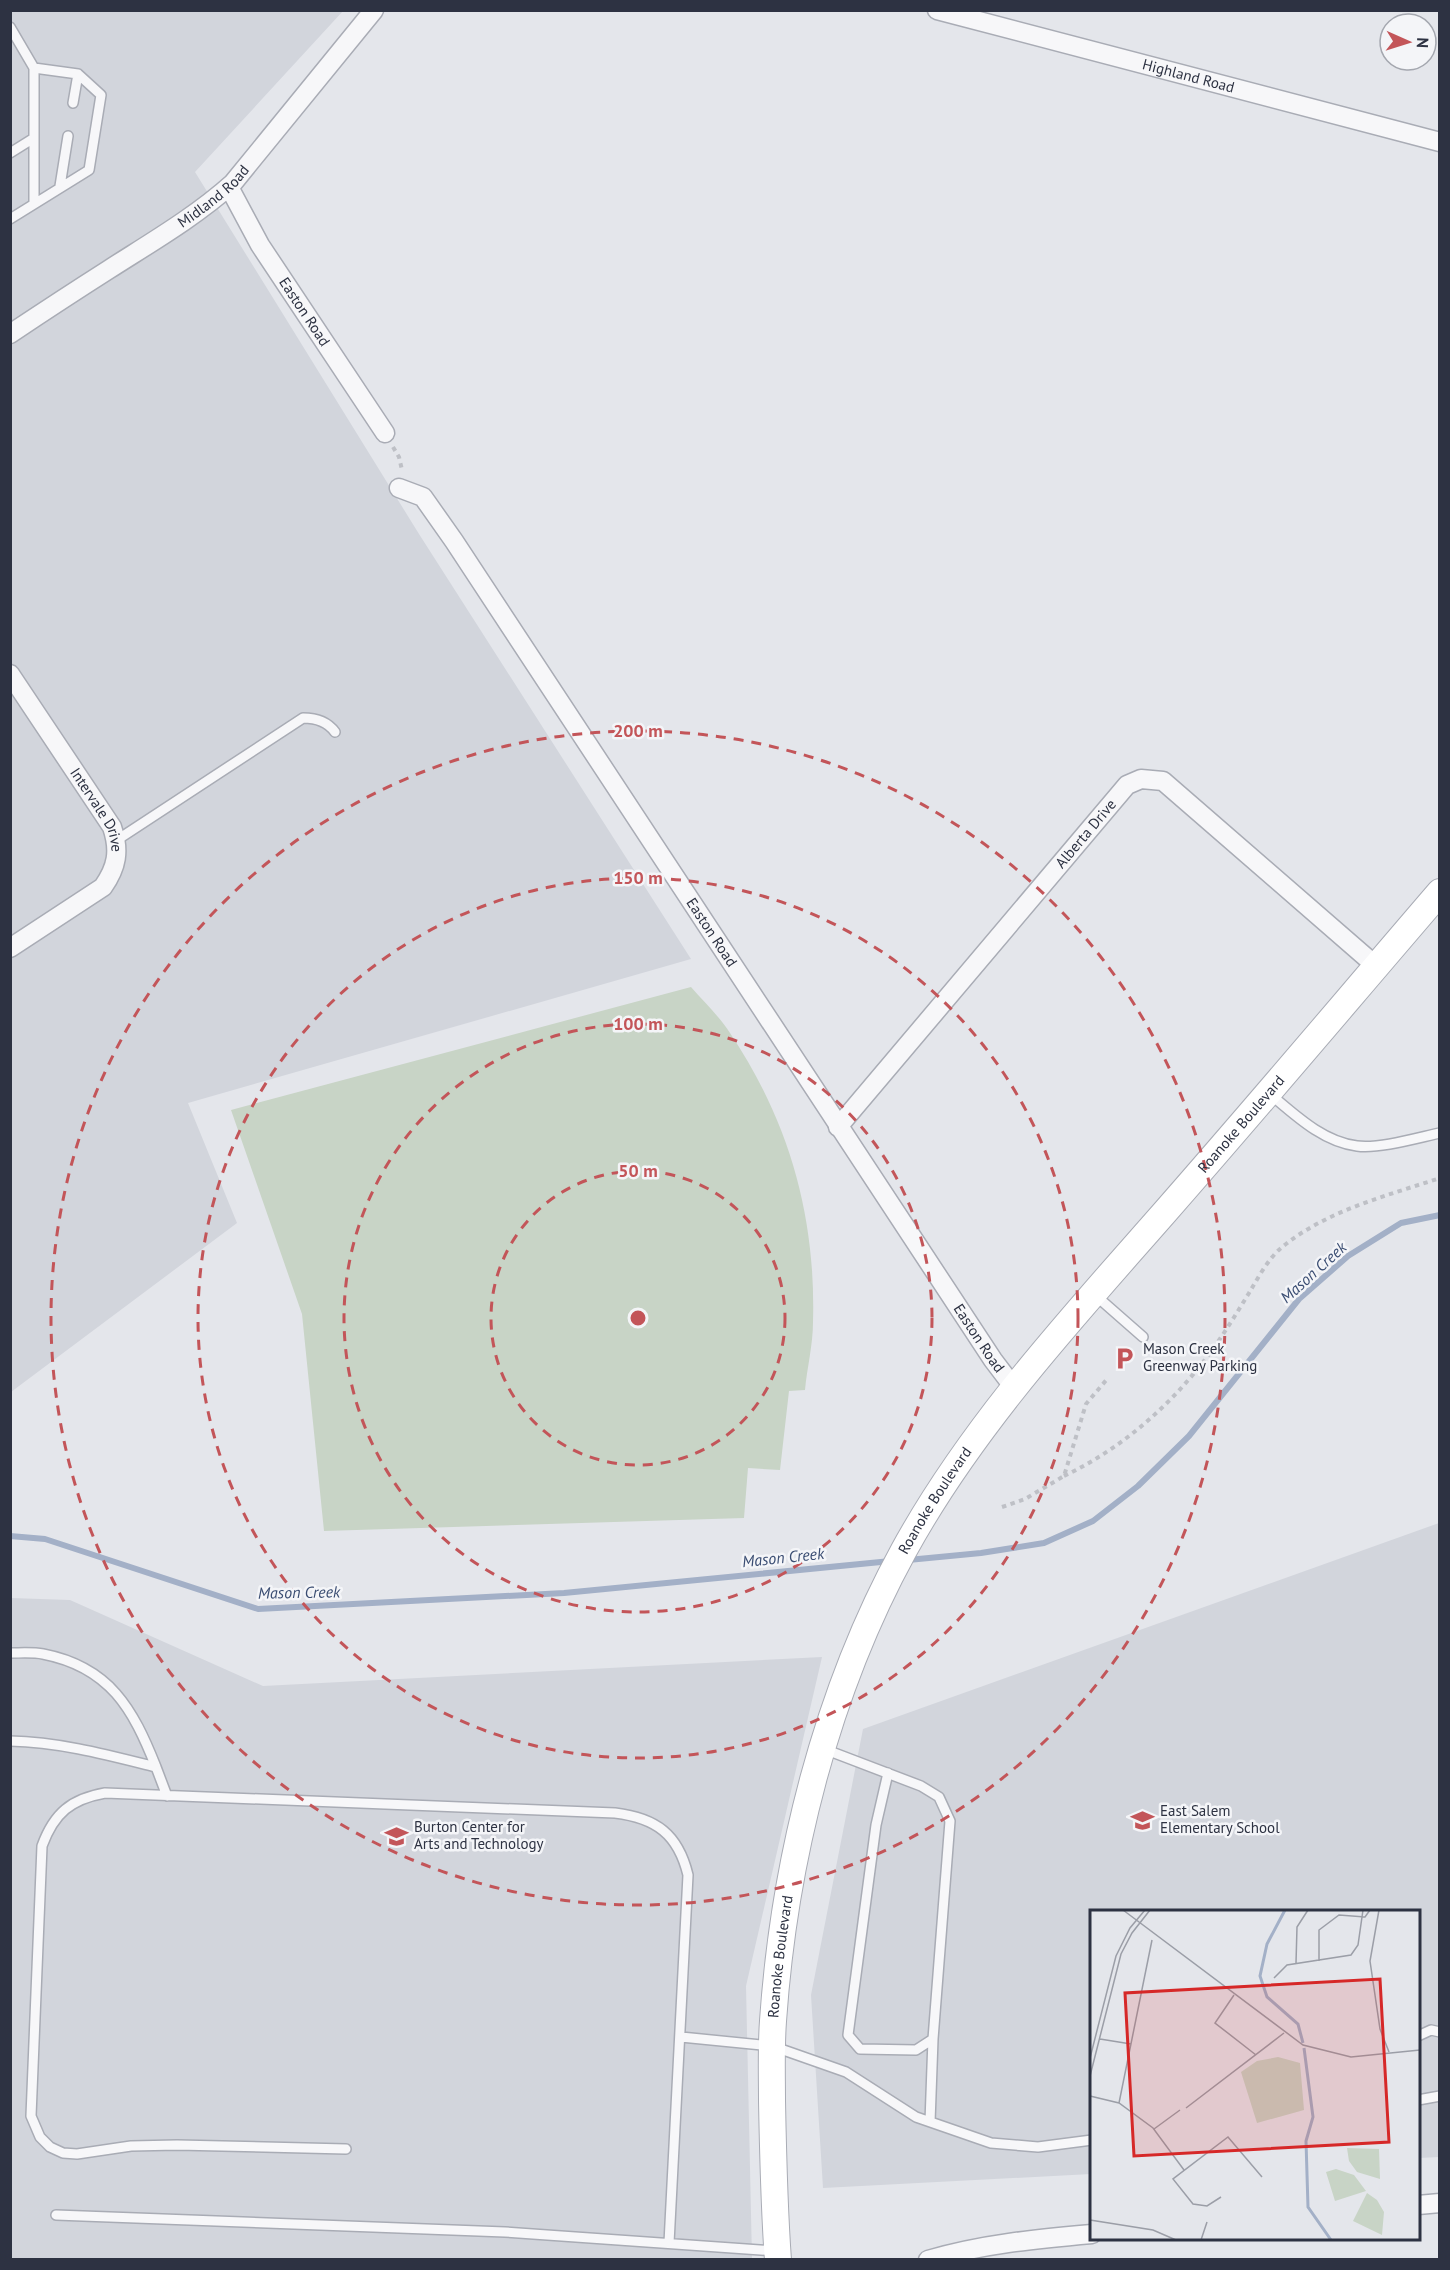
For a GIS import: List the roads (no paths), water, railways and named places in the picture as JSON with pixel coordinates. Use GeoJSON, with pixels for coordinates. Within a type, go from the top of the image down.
{"type":"FeatureCollection","features":[{"type":"Feature","properties":{"kind":"main road","name":"Roanoke Boulevard"},"geometry":{"type":"LineString","coordinates":[[778,2255],[773,2156],[772,2046],[784,1916],[798,1845],[823,1749],[844,1683],[872,1614],[904,1551],[967,1451],[1015,1389],[1440,892]]}},
{"type":"Feature","properties":{"kind":"street","name":"Midland Road"},"geometry":{"type":"LineString","coordinates":[[10,334],[152,243],[229,187],[374,10]]}},
{"type":"Feature","properties":{"kind":"street","name":"Highland Road"},"geometry":{"type":"LineString","coordinates":[[937,10],[991,17],[1440,142]]}},
{"type":"Feature","properties":{"kind":"street","name":"Easton Road"},"geometry":{"type":"LineString","coordinates":[[229,187],[260,245],[385,433]]}},
{"type":"Feature","properties":{"kind":"street","name":"Easton Road"},"geometry":{"type":"LineString","coordinates":[[399,488],[423,497],[430,506],[838,1127],[993,1360],[1015,1389]]}},
{"type":"Feature","properties":{"kind":"street","name":"Intervale Drive"},"geometry":{"type":"LineString","coordinates":[[10,674],[112,827],[117,840],[117,862],[103,887],[10,948]]}},
{"type":"Feature","properties":{"kind":"street","name":"Alberta Drive"},"geometry":{"type":"LineString","coordinates":[[838,1127],[1127,785],[1141,779],[1156,779],[1163,782],[1376,966]]}},
{"type":"Feature","properties":{"kind":"street"},"geometry":{"type":"LineString","coordinates":[[1420,2205],[1440,2203]]}},
{"type":"Feature","properties":{"kind":"street"},"geometry":{"type":"LineString","coordinates":[[928,2259],[1011,2241],[1090,2234]]}},
{"type":"Feature","properties":{"kind":"lane"},"geometry":{"type":"LineString","coordinates":[[10,27],[34,68],[34,203]]}},
{"type":"Feature","properties":{"kind":"lane"},"geometry":{"type":"LineString","coordinates":[[10,219],[88,170],[101,95],[78,74],[34,68]]}},
{"type":"Feature","properties":{"kind":"lane"},"geometry":{"type":"LineString","coordinates":[[73,103],[78,74]]}},
{"type":"Feature","properties":{"kind":"lane"},"geometry":{"type":"LineString","coordinates":[[60,186],[68,136]]}},
{"type":"Feature","properties":{"kind":"lane"},"geometry":{"type":"LineString","coordinates":[[10,153],[34,138]]}},
{"type":"Feature","properties":{"kind":"lane"},"geometry":{"type":"LineString","coordinates":[[117,840],[303,718],[315,718],[326,723],[335,732]]}},
{"type":"Feature","properties":{"kind":"lane"},"geometry":{"type":"LineString","coordinates":[[1268,1093],[1304,1122],[1333,1140],[1358,1146],[1440,1133]]}},
{"type":"Feature","properties":{"kind":"lane"},"geometry":{"type":"LineString","coordinates":[[1094,1294],[1143,1337]]}},
{"type":"Feature","properties":{"kind":"lane"},"geometry":{"type":"LineString","coordinates":[[10,1653],[42,1653],[70,1662],[92,1673],[112,1689],[128,1707],[141,1728],[167,1796]]}},
{"type":"Feature","properties":{"kind":"lane"},"geometry":{"type":"LineString","coordinates":[[10,1741],[88,1750],[156,1767]]}},
{"type":"Feature","properties":{"kind":"lane"},"geometry":{"type":"LineString","coordinates":[[823,1749],[921,1786],[939,1797],[950,1821],[933,2039],[930,2122]]}},
{"type":"Feature","properties":{"kind":"lane"},"geometry":{"type":"LineString","coordinates":[[888,1773],[876,1826],[848,2035],[860,2049],[916,2050],[933,2039]]}},
{"type":"Feature","properties":{"kind":"lane"},"geometry":{"type":"LineString","coordinates":[[346,2150],[177,2145],[131,2146],[78,2154],[63,2153],[50,2147],[35,2130],[31,2116],[42,1846],[48,1830],[58,1815],[72,1804],[88,1796],[105,1793],[615,1813],[634,1815],[655,1823],[676,1844],[688,1875],[669,2243]]}},
{"type":"Feature","properties":{"kind":"lane"},"geometry":{"type":"LineString","coordinates":[[1420,2036],[1431,2030],[1440,2032]]}},
{"type":"Feature","properties":{"kind":"lane"},"geometry":{"type":"LineString","coordinates":[[681,2037],[772,2046],[846,2072],[916,2117],[991,2143],[1038,2147],[1090,2140]]}},
{"type":"Feature","properties":{"kind":"lane"},"geometry":{"type":"LineString","coordinates":[[1420,2100],[1440,2096]]}},
{"type":"Feature","properties":{"kind":"lane"},"geometry":{"type":"LineString","coordinates":[[56,2215],[505,2232],[669,2243],[778,2255]]}},
{"type":"Feature","properties":{"kind":"waterway","name":"Mason Creek"},"geometry":{"type":"LineString","coordinates":[[908,1560],[981,1553],[1044,1543],[1093,1521],[1138,1486],[1189,1436],[1299,1299],[1348,1256],[1401,1223],[1440,1215]]}},
{"type":"Feature","properties":{"kind":"waterway","name":"Mason Creek"},"geometry":{"type":"LineString","coordinates":[[10,1536],[45,1539],[258,1609],[564,1593],[891,1561]]}},
{"type":"Feature","properties":{"kind":"place","name":"Mason Creek Greenway Parking"},"geometry":{"type":"Point","coordinates":[1125,1358]}},
{"type":"Feature","properties":{"kind":"place","name":"East Salem Elementary School"},"geometry":{"type":"Point","coordinates":[1142,1820]}},
{"type":"Feature","properties":{"kind":"place","name":"Burton Center for Arts and Technology"},"geometry":{"type":"Point","coordinates":[396,1836]}}]}
